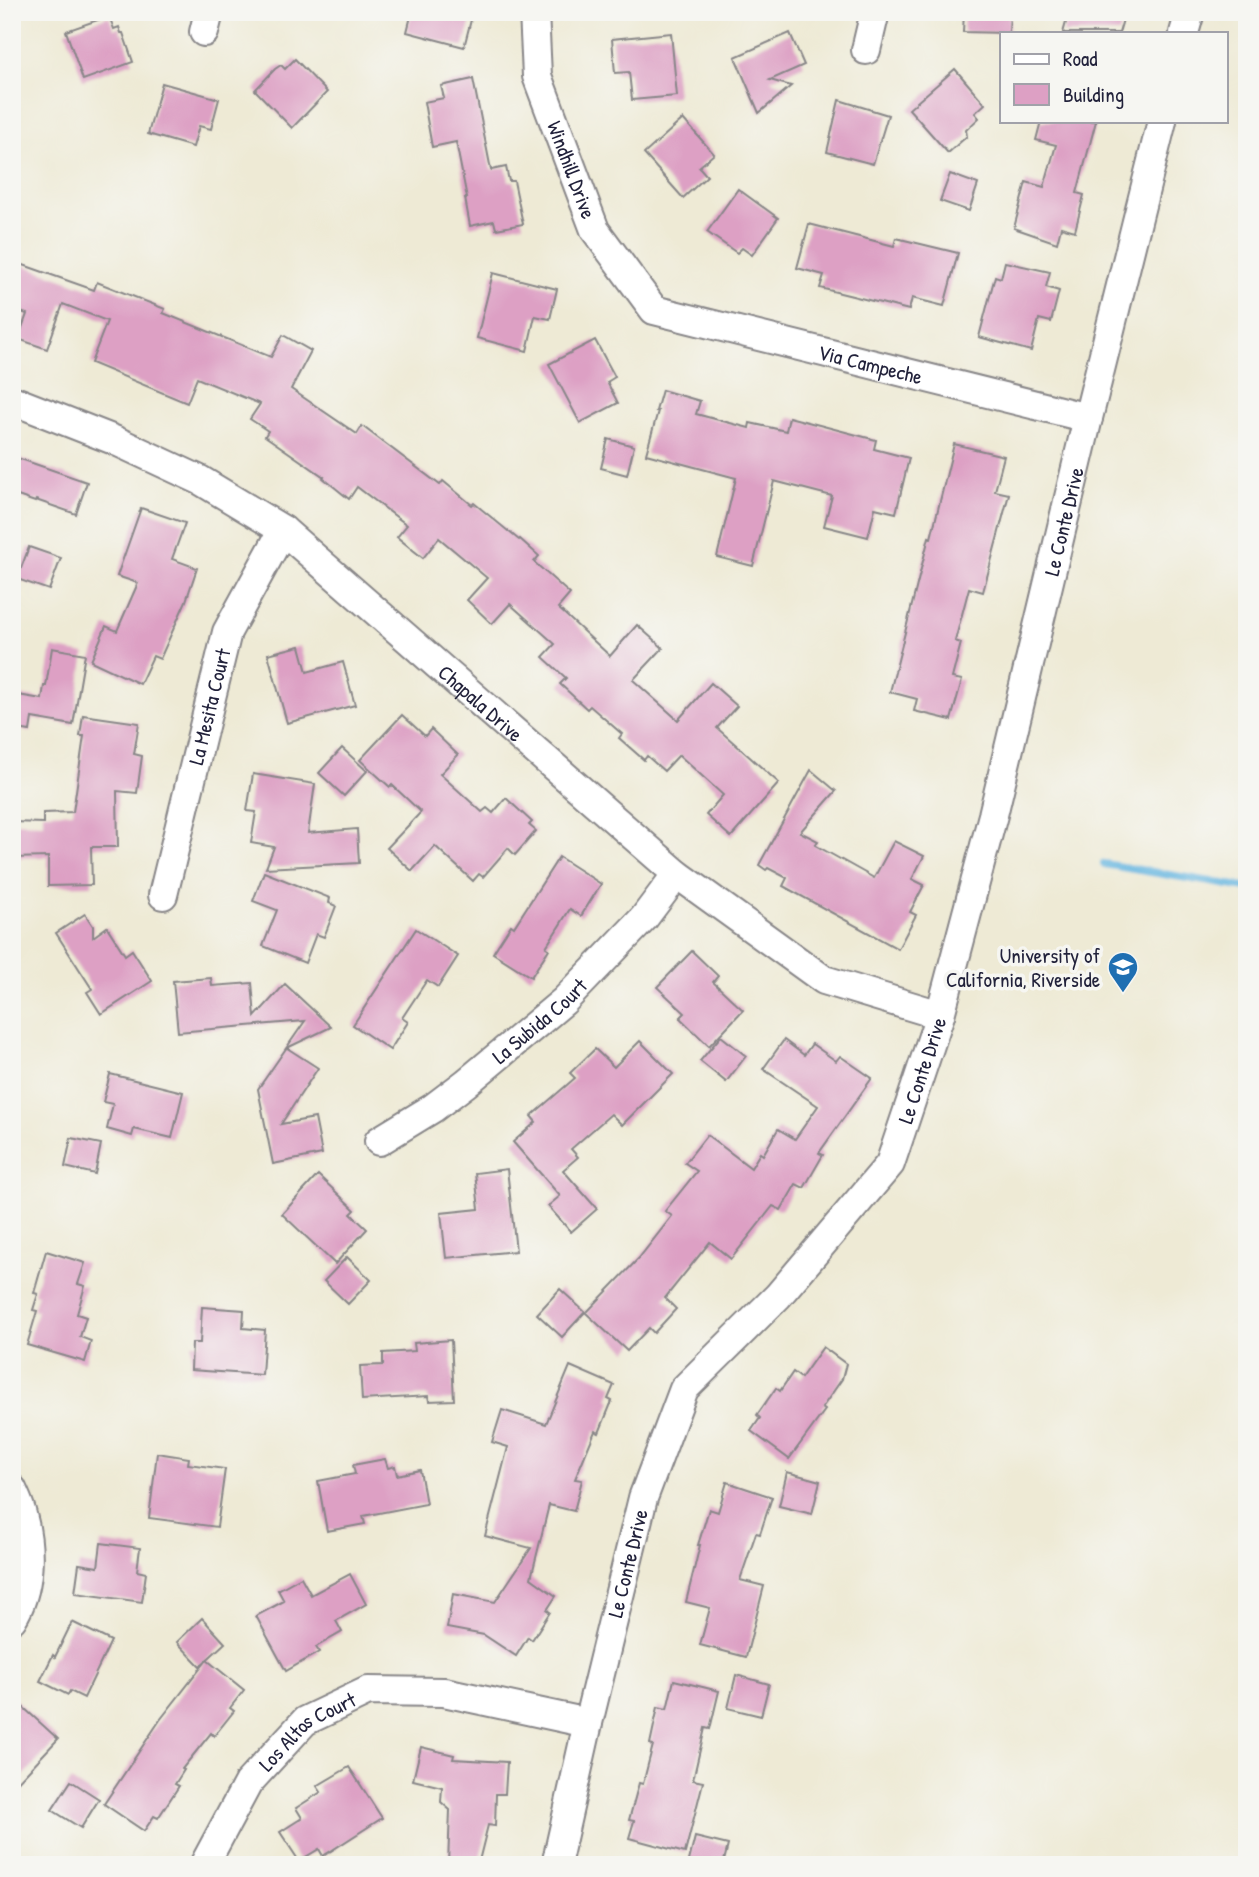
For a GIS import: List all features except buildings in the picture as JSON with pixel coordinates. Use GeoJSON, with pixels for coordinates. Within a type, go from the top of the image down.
{"type":"FeatureCollection","features":[{"type":"Feature","properties":{"kind":"street","name":"Windhill Drive"},"geometry":{"type":"LineString","coordinates":[[534,12],[537,76],[595,230],[654,310]]}},
{"type":"Feature","properties":{"kind":"street"},"geometry":{"type":"LineString","coordinates":[[866,50],[875,12]]}},
{"type":"Feature","properties":{"kind":"street"},"geometry":{"type":"LineString","coordinates":[[1184,32],[1190,12]]}},
{"type":"Feature","properties":{"kind":"street","name":"Le Conte Drive"},"geometry":{"type":"LineString","coordinates":[[556,1865],[643,1498],[684,1390],[778,1296],[890,1164],[940,1015],[993,815],[1162,122]]}},
{"type":"Feature","properties":{"kind":"street","name":"Via Campeche"},"geometry":{"type":"LineString","coordinates":[[654,310],[1088,418]]}},
{"type":"Feature","properties":{"kind":"street","name":"Chapala Drive"},"geometry":{"type":"LineString","coordinates":[[12,400],[114,440],[200,480],[284,530],[677,874],[824,980],[940,1015]]}},
{"type":"Feature","properties":{"kind":"street","name":"La Mesita Court"},"geometry":{"type":"LineString","coordinates":[[163,895],[227,632],[284,530]]}},
{"type":"Feature","properties":{"kind":"street","name":"La Subida Court"},"geometry":{"type":"LineString","coordinates":[[379,1141],[433,1108],[564,1001],[644,918],[677,874]]}},
{"type":"Feature","properties":{"kind":"street"},"geometry":{"type":"LineString","coordinates":[[12,1489],[22,1515],[28,1554],[27,1573],[19,1608],[12,1619]]}},
{"type":"Feature","properties":{"kind":"street","name":"Los Altos Court"},"geometry":{"type":"LineString","coordinates":[[204,1865],[248,1783],[305,1721],[368,1691],[444,1692],[588,1723]]}},
{"type":"Feature","properties":{"kind":"waterway"},"geometry":{"type":"LineString","coordinates":[[1104,864],[1247,888]]}},
{"type":"Feature","properties":{"kind":"place","name":"University of California, Riverside"},"geometry":{"type":"Point","coordinates":[1123,994]}}]}
